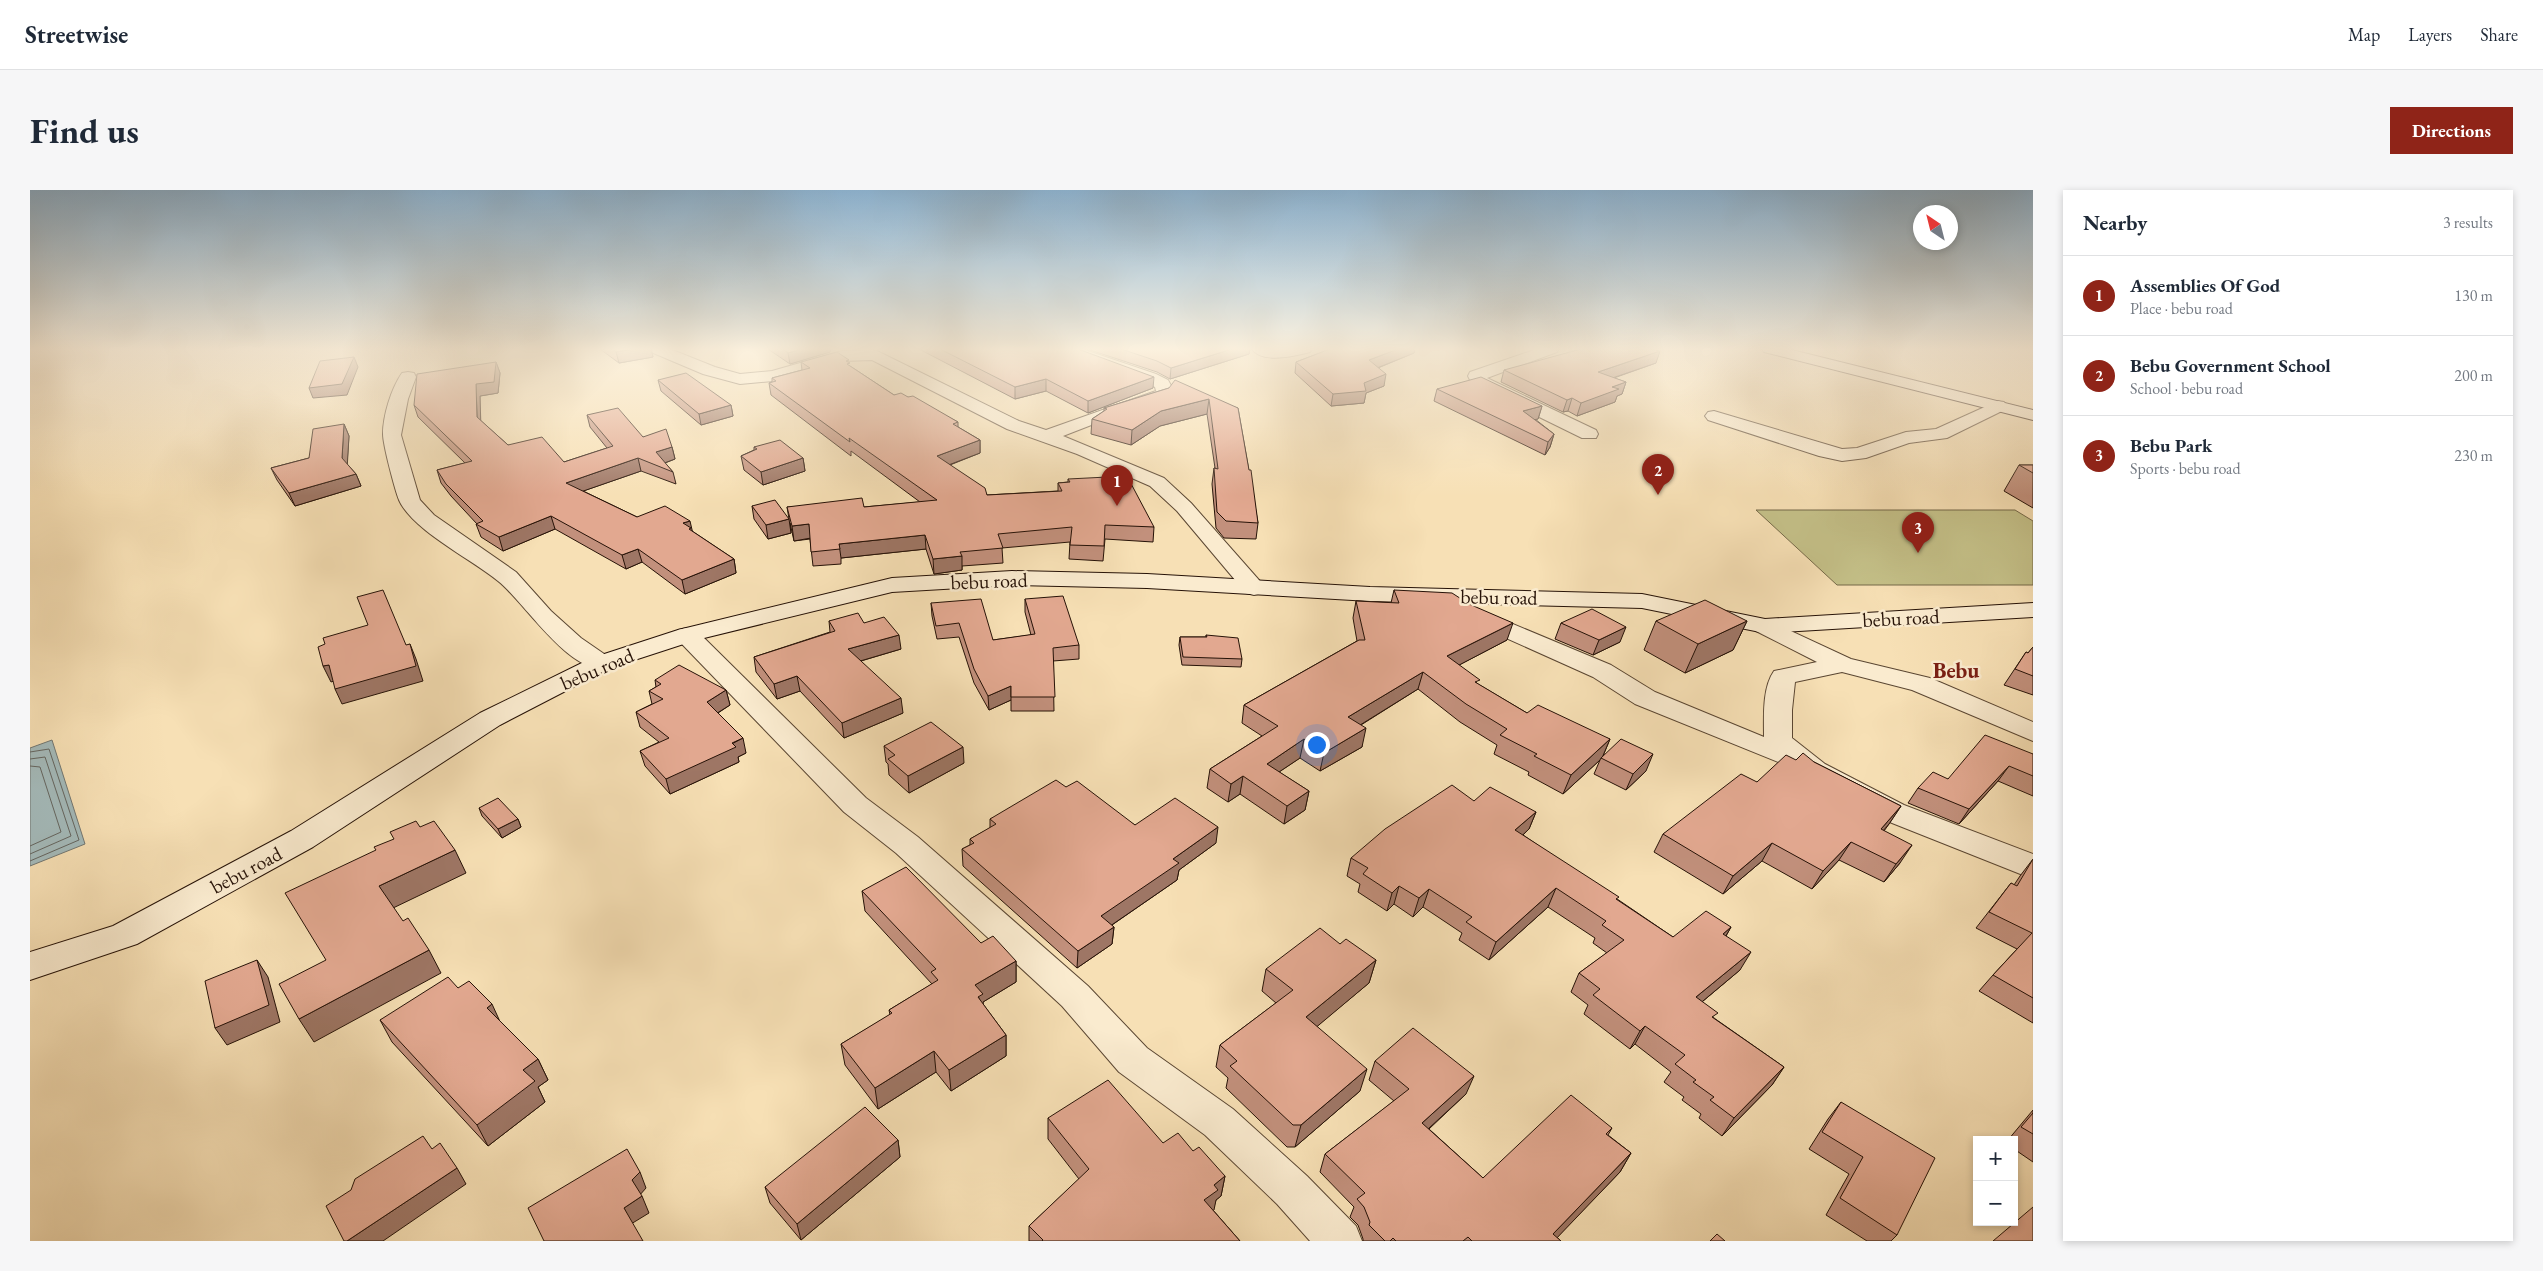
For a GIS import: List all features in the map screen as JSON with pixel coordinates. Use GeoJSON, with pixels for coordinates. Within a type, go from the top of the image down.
{"type":"FeatureCollection","features":[{"type":"Feature","properties":{"kind":"street"},"geometry":{"type":"LineString","coordinates":[[400,398],[392,435],[410,501],[426,520],[508,577],[560,632],[601,663]]}},
{"type":"Feature","properties":{"kind":"street"},"geometry":{"type":"LineString","coordinates":[[960,398],[1013,425],[1084,450],[1157,482],[1184,507],[1254,588]]}},
{"type":"Feature","properties":{"kind":"street"},"geometry":{"type":"LineString","coordinates":[[1045,437],[1106,413],[1154,398]]}},
{"type":"Feature","properties":{"kind":"street"},"geometry":{"type":"LineString","coordinates":[[1515,398],[1589,434]]}},
{"type":"Feature","properties":{"kind":"street"},"geometry":{"type":"LineString","coordinates":[[1966,398],[2033,415]]}},
{"type":"Feature","properties":{"kind":"street"},"geometry":{"type":"LineString","coordinates":[[1714,416],[1826,452],[1842,455],[1871,451],[1906,438],[1940,434],[1998,406]]}},
{"type":"Feature","properties":{"kind":"street","name":"bebu road"},"geometry":{"type":"LineString","coordinates":[[30,966],[125,935],[302,839],[490,719],[601,663],[687,635],[892,585],[1012,578],[1147,580],[1254,588],[1642,601],[1765,626],[2033,610]]}},
{"type":"Feature","properties":{"kind":"street"},"geometry":{"type":"LineString","coordinates":[[1450,596],[1474,614],[1602,671],[1645,698],[1806,764]]}},
{"type":"Feature","properties":{"kind":"street"},"geometry":{"type":"LineString","coordinates":[[1765,626],[1842,664],[1921,684],[2033,732]]}},
{"type":"Feature","properties":{"kind":"street"},"geometry":{"type":"LineString","coordinates":[[687,635],[855,805],[907,845],[1075,996],[1133,1060],[1219,1122],[1292,1190],[1340,1241]]}},
{"type":"Feature","properties":{"kind":"street"},"geometry":{"type":"LineString","coordinates":[[1842,664],[1783,678],[1778,710],[1778,741],[1815,772],[1893,812],[2033,867]]}},
{"type":"Feature","properties":{"kind":"shaded area"},"geometry":{"type":"Polygon","coordinates":[[[1756,510],[2015,510],[2033,521],[2033,585],[1837,585],[1756,510]]]}},
{"type":"Feature","properties":{"kind":"water"},"geometry":{"type":"Polygon","coordinates":[[[52,740],[85,844],[30,866],[30,748],[52,740]]]}},
{"type":"Feature","properties":{"kind":"building"},"geometry":{"type":"Polygon","coordinates":[[[415,398],[476,398],[477,417],[508,445],[542,437],[564,462],[613,446],[587,415],[618,408],[643,437],[666,429],[672,447],[656,452],[673,472],[638,458],[566,483],[637,517],[665,506],[690,521],[683,523],[691,528],[689,529],[734,559],[682,580],[638,549],[622,555],[551,516],[499,537],[476,524],[483,521],[446,484],[437,470],[472,461],[414,405],[415,398]]]}},
{"type":"Feature","properties":{"kind":"building"},"geometry":{"type":"Polygon","coordinates":[[[680,398],[721,398],[731,405],[699,414],[680,398]]]}},
{"type":"Feature","properties":{"kind":"building"},"geometry":{"type":"Polygon","coordinates":[[[790,398],[917,398],[958,422],[953,424],[980,440],[937,456],[985,488],[987,495],[1062,491],[1058,483],[1070,482],[1068,479],[1127,476],[1154,527],[1105,525],[1104,546],[1070,545],[1072,527],[998,534],[1003,548],[960,552],[962,556],[933,559],[925,535],[839,544],[840,549],[811,552],[809,524],[792,526],[787,507],[862,498],[864,507],[937,500],[849,438],[850,442],[790,398]]]}},
{"type":"Feature","properties":{"kind":"building"},"geometry":{"type":"Polygon","coordinates":[[[1082,398],[1096,398],[1088,401],[1082,398]]]}},
{"type":"Feature","properties":{"kind":"building"},"geometry":{"type":"Polygon","coordinates":[[[1136,398],[1216,398],[1238,408],[1249,470],[1251,470],[1258,523],[1226,521],[1217,512],[1214,468],[1218,469],[1209,399],[1161,411],[1132,430],[1092,419],[1107,409],[1104,408],[1136,398]]]}},
{"type":"Feature","properties":{"kind":"building"},"geometry":{"type":"Polygon","coordinates":[[[1456,398],[1525,398],[1542,406],[1523,411],[1554,434],[1548,442],[1456,398]]]}},
{"type":"Feature","properties":{"kind":"building"},"geometry":{"type":"Polygon","coordinates":[[[1572,398],[1594,398],[1581,403],[1572,398]]]}},
{"type":"Feature","properties":{"kind":"building"},"geometry":{"type":"Polygon","coordinates":[[[344,424],[342,458],[356,474],[289,493],[271,468],[309,458],[313,429],[344,424]]]}},
{"type":"Feature","properties":{"kind":"building"},"geometry":{"type":"Polygon","coordinates":[[[780,440],[803,458],[761,472],[741,456],[757,449],[754,447],[780,440]]]}},
{"type":"Feature","properties":{"kind":"building"},"geometry":{"type":"Polygon","coordinates":[[[2019,465],[2033,465],[2033,473],[2019,465]]]}},
{"type":"Feature","properties":{"kind":"building"},"geometry":{"type":"Polygon","coordinates":[[[775,500],[789,519],[766,525],[752,506],[775,500]]]}},
{"type":"Feature","properties":{"kind":"building"},"geometry":{"type":"Polygon","coordinates":[[[383,590],[406,645],[410,644],[416,666],[335,689],[329,665],[323,666],[318,647],[325,644],[323,638],[368,625],[357,597],[383,590]]]}},
{"type":"Feature","properties":{"kind":"building"},"geometry":{"type":"Polygon","coordinates":[[[1394,590],[1452,593],[1469,604],[1513,623],[1447,656],[1480,680],[1475,682],[1527,713],[1538,705],[1610,739],[1571,775],[1534,756],[1537,754],[1500,735],[1507,729],[1466,704],[1423,672],[1348,717],[1366,728],[1324,753],[1304,739],[1267,764],[1309,791],[1287,806],[1243,776],[1231,784],[1210,769],[1278,726],[1244,705],[1359,640],[1365,640],[1356,601],[1399,603],[1394,590]]]}},
{"type":"Feature","properties":{"kind":"building"},"geometry":{"type":"Polygon","coordinates":[[[1063,596],[1079,645],[1053,648],[1055,697],[1011,697],[1011,686],[988,696],[974,669],[959,623],[936,626],[931,603],[981,599],[993,640],[1035,634],[1025,599],[1063,596]]]}},
{"type":"Feature","properties":{"kind":"building"},"geometry":{"type":"Polygon","coordinates":[[[1705,600],[1747,621],[1698,644],[1656,621],[1705,600]]]}},
{"type":"Feature","properties":{"kind":"building"},"geometry":{"type":"Polygon","coordinates":[[[1592,609],[1626,627],[1599,640],[1561,623],[1592,609]]]}},
{"type":"Feature","properties":{"kind":"building"},"geometry":{"type":"Polygon","coordinates":[[[858,613],[864,623],[884,617],[899,635],[848,649],[901,698],[842,723],[797,676],[774,684],[754,657],[835,631],[829,621],[858,613]]]}},
{"type":"Feature","properties":{"kind":"building"},"geometry":{"type":"Polygon","coordinates":[[[1206,635],[1238,638],[1242,659],[1183,657],[1180,637],[1207,637],[1206,635]]]}},
{"type":"Feature","properties":{"kind":"building"},"geometry":{"type":"Polygon","coordinates":[[[2033,647],[2033,676],[2015,669],[2026,652],[2028,653],[2033,647]]]}},
{"type":"Feature","properties":{"kind":"building"},"geometry":{"type":"Polygon","coordinates":[[[679,665],[726,690],[707,702],[743,738],[732,743],[736,747],[666,779],[640,751],[669,738],[636,712],[663,699],[649,691],[661,684],[655,680],[679,665]]]}},
{"type":"Feature","properties":{"kind":"building"},"geometry":{"type":"Polygon","coordinates":[[[931,722],[963,747],[908,776],[888,759],[895,755],[884,746],[931,722]]]}},
{"type":"Feature","properties":{"kind":"building"},"geometry":{"type":"Polygon","coordinates":[[[1985,735],[2033,754],[2033,776],[2009,766],[1969,809],[1918,788],[1933,772],[1948,779],[1985,735]]]}},
{"type":"Feature","properties":{"kind":"building"},"geometry":{"type":"Polygon","coordinates":[[[1621,739],[1653,754],[1633,774],[1601,758],[1621,739]]]}},
{"type":"Feature","properties":{"kind":"building"},"geometry":{"type":"Polygon","coordinates":[[[1803,753],[1814,762],[1901,806],[1881,829],[1912,845],[1896,864],[1851,842],[1823,871],[1772,843],[1733,876],[1663,834],[1741,774],[1757,782],[1786,755],[1796,760],[1803,753]]]}},
{"type":"Feature","properties":{"kind":"building"},"geometry":{"type":"Polygon","coordinates":[[[1056,780],[1066,787],[1077,781],[1135,825],[1175,798],[1218,827],[1173,859],[1179,863],[1101,916],[1114,927],[1078,951],[962,849],[974,843],[970,839],[996,824],[990,819],[1056,780]]]}},
{"type":"Feature","properties":{"kind":"building"},"geometry":{"type":"Polygon","coordinates":[[[1452,785],[1474,801],[1490,787],[1536,812],[1515,830],[1619,897],[1616,899],[1673,937],[1706,911],[1731,927],[1723,934],[1751,952],[1696,997],[1718,1013],[1712,1017],[1784,1067],[1734,1118],[1710,1100],[1714,1097],[1693,1082],[1696,1080],[1675,1064],[1685,1055],[1645,1026],[1640,1031],[1593,995],[1600,989],[1579,973],[1624,940],[1602,925],[1606,921],[1556,888],[1496,942],[1466,922],[1472,917],[1429,889],[1419,898],[1399,886],[1392,893],[1363,874],[1368,868],[1351,858],[1385,829],[1452,785]]]}},
{"type":"Feature","properties":{"kind":"building"},"geometry":{"type":"Polygon","coordinates":[[[498,798],[518,819],[498,829],[479,808],[498,798]]]}},
{"type":"Feature","properties":{"kind":"building"},"geometry":{"type":"Polygon","coordinates":[[[416,821],[420,827],[434,821],[455,850],[379,886],[403,921],[408,918],[429,950],[299,1019],[279,984],[326,960],[285,893],[376,850],[374,847],[394,839],[390,832],[416,821]]]}},
{"type":"Feature","properties":{"kind":"building"},"geometry":{"type":"Polygon","coordinates":[[[2033,859],[2033,998],[1993,975],[2032,933],[1989,912],[2011,883],[2017,886],[2033,859]]]}},
{"type":"Feature","properties":{"kind":"building"},"geometry":{"type":"Polygon","coordinates":[[[906,867],[981,943],[993,936],[1016,961],[975,985],[983,994],[978,997],[1006,1035],[949,1070],[934,1051],[875,1088],[841,1044],[892,1013],[889,1010],[938,980],[931,972],[936,969],[862,891],[906,867]]]}},
{"type":"Feature","properties":{"kind":"building"},"geometry":{"type":"Polygon","coordinates":[[[1320,928],[1340,944],[1346,939],[1376,960],[1306,1017],[1367,1069],[1301,1125],[1293,1125],[1230,1066],[1237,1061],[1220,1045],[1293,990],[1266,969],[1320,928]]]}},
{"type":"Feature","properties":{"kind":"building"},"geometry":{"type":"Polygon","coordinates":[[[257,960],[269,1005],[215,1028],[205,981],[257,960]]]}},
{"type":"Feature","properties":{"kind":"building"},"geometry":{"type":"Polygon","coordinates":[[[448,977],[458,988],[469,981],[492,1004],[487,1008],[538,1059],[523,1070],[535,1081],[477,1125],[380,1020],[448,977]]]}},
{"type":"Feature","properties":{"kind":"building"},"geometry":{"type":"Polygon","coordinates":[[[1413,1028],[1474,1076],[1422,1123],[1483,1178],[1571,1095],[1612,1128],[1606,1134],[1631,1153],[1553,1234],[1561,1241],[1472,1241],[1468,1237],[1463,1241],[1396,1241],[1393,1238],[1390,1241],[1385,1241],[1369,1225],[1370,1222],[1364,1207],[1357,1199],[1365,1193],[1325,1154],[1409,1089],[1375,1061],[1413,1028]]]}},
{"type":"Feature","properties":{"kind":"building"},"geometry":{"type":"Polygon","coordinates":[[[1108,1080],[1163,1143],[1178,1133],[1193,1151],[1199,1147],[1225,1176],[1214,1185],[1218,1190],[1204,1200],[1240,1241],[1042,1241],[1029,1226],[1089,1169],[1048,1118],[1108,1080]]]}},
{"type":"Feature","properties":{"kind":"building"},"geometry":{"type":"Polygon","coordinates":[[[1841,1102],[1935,1158],[1897,1235],[1840,1198],[1863,1157],[1822,1132],[1841,1102]]]}},
{"type":"Feature","properties":{"kind":"building"},"geometry":{"type":"Polygon","coordinates":[[[865,1107],[898,1140],[797,1224],[765,1187],[865,1107]]]}},
{"type":"Feature","properties":{"kind":"building"},"geometry":{"type":"Polygon","coordinates":[[[2033,1113],[2033,1134],[2021,1127],[2033,1113]]]}},
{"type":"Feature","properties":{"kind":"building"},"geometry":{"type":"Polygon","coordinates":[[[423,1136],[432,1149],[440,1143],[457,1168],[347,1241],[344,1241],[326,1206],[351,1190],[355,1179],[423,1136]]]}},
{"type":"Feature","properties":{"kind":"building"},"geometry":{"type":"Polygon","coordinates":[[[627,1149],[640,1172],[632,1180],[642,1196],[624,1208],[643,1241],[544,1241],[528,1208],[627,1149]]]}},
{"type":"Feature","properties":{"kind":"building"},"geometry":{"type":"Polygon","coordinates":[[[2033,1207],[2033,1241],[1993,1241],[2011,1226],[2018,1226],[2018,1220],[2033,1207]]]}},
{"type":"Feature","properties":{"kind":"building"},"geometry":{"type":"Polygon","coordinates":[[[1717,1234],[1725,1241],[1710,1241],[1717,1234]]]}},
{"type":"Feature","properties":{"kind":"place","name":"Bebu Government School"},"geometry":{"type":"Point","coordinates":[1658,495]}},
{"type":"Feature","properties":{"kind":"place","name":"Assemblies Of God"},"geometry":{"type":"Point","coordinates":[1117,506]}},
{"type":"Feature","properties":{"kind":"place","name":"Bebu Park"},"geometry":{"type":"Point","coordinates":[1918,553]}},
{"type":"Feature","properties":{"kind":"district","name":"Bebu"},"geometry":{"type":"Point","coordinates":[1956,670]}}]}
